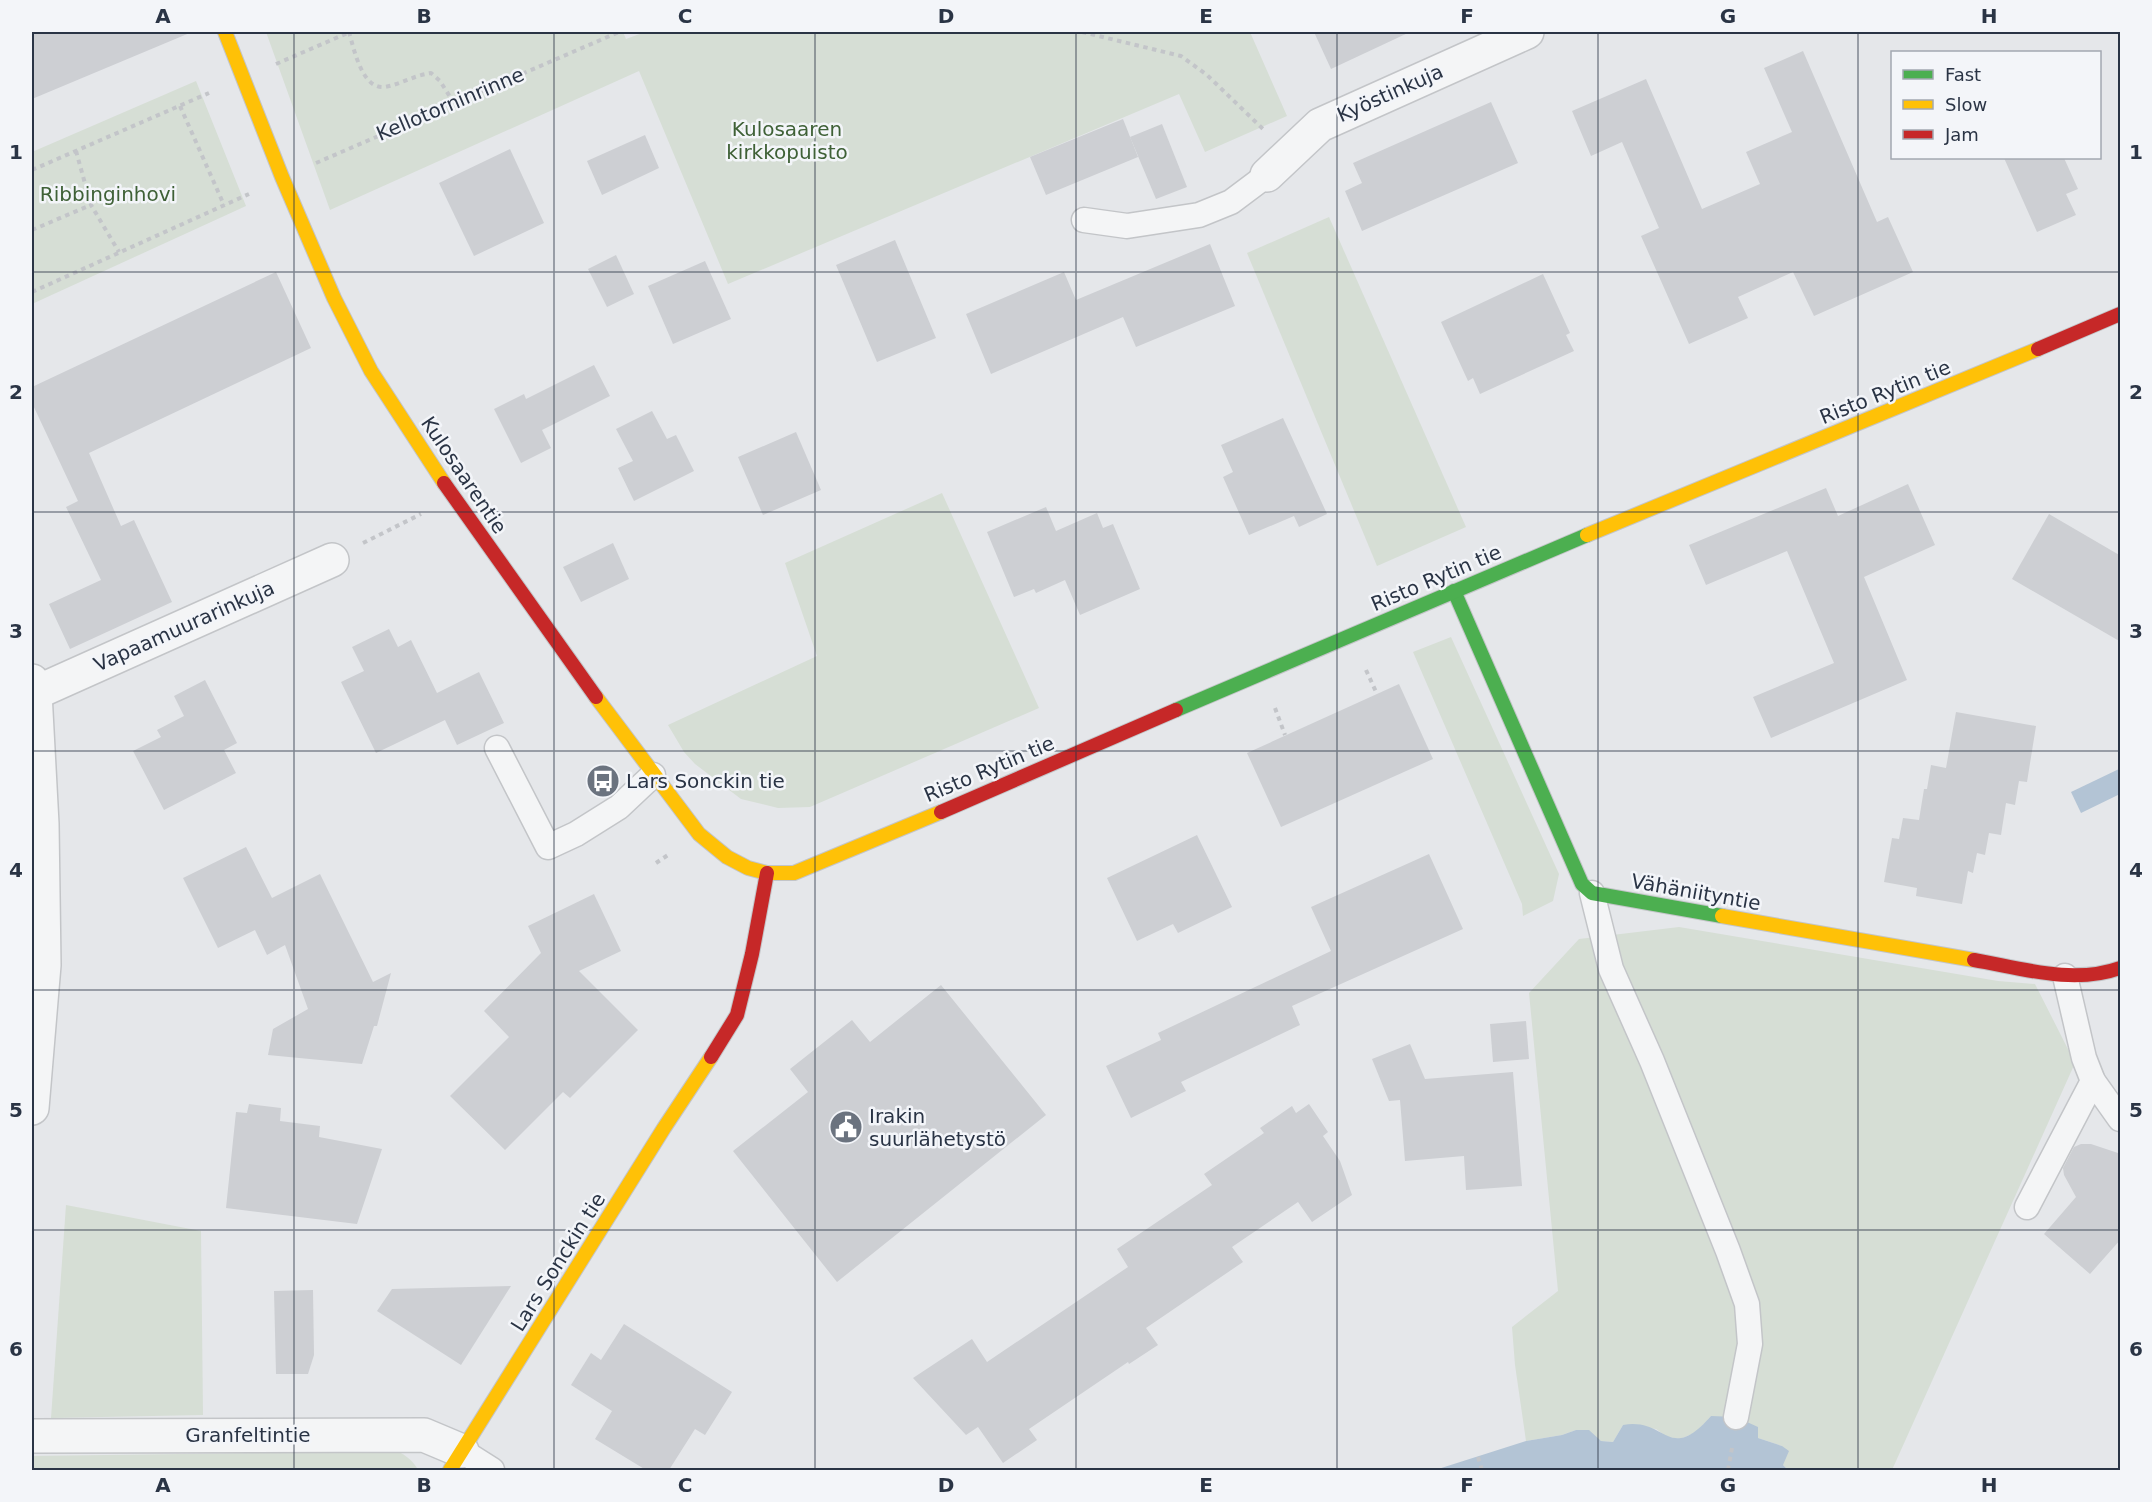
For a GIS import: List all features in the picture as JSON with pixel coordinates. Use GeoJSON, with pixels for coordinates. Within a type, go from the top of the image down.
{"type":"FeatureCollection","features":[{"type":"Feature","properties":{"kind":"street","name":"Kulosaarentie"},"geometry":{"type":"LineString","coordinates":[[225,32],[318,263],[371,371],[451,494],[699,834],[727,857],[748,868],[767,873]]}},
{"type":"Feature","properties":{"kind":"street","name":"Kyöstinkuja"},"geometry":{"type":"LineString","coordinates":[[1278,165],[1320,125],[1527,32]]}},
{"type":"Feature","properties":{"kind":"street","name":"Risto Rytin tie"},"geometry":{"type":"LineString","coordinates":[[767,873],[794,873],[817,865],[1454,591],[2121,314]]}},
{"type":"Feature","properties":{"kind":"street","name":"Vapaamuurarinkuja"},"geometry":{"type":"LineString","coordinates":[[33,687],[332,560]]}},
{"type":"Feature","properties":{"kind":"street"},"geometry":{"type":"LineString","coordinates":[[1454,591],[1582,884],[1593,893]]}},
{"type":"Feature","properties":{"kind":"street"},"geometry":{"type":"LineString","coordinates":[[32,1108],[44,965],[42,824],[33,687]]}},
{"type":"Feature","properties":{"kind":"street","name":"Lars Sonckin tie"},"geometry":{"type":"LineString","coordinates":[[456,1461],[664,1128],[734,1021],[752,954],[767,873]]}},
{"type":"Feature","properties":{"kind":"street","name":"Vähäniityntie"},"geometry":{"type":"LineString","coordinates":[[1593,893],[2065,976],[2106,973],[2121,968]]}},
{"type":"Feature","properties":{"kind":"street","name":"Granfeltintie"},"geometry":{"type":"LineString","coordinates":[[32,1436],[424,1435],[456,1461]]}},
{"type":"Feature","properties":{"kind":"lane"},"geometry":{"type":"LineString","coordinates":[[1084,220],[1127,226],[1199,215],[1231,202],[1278,165]]}},
{"type":"Feature","properties":{"kind":"lane"},"geometry":{"type":"LineString","coordinates":[[497,748],[548,847],[576,834],[619,807],[654,775]]}},
{"type":"Feature","properties":{"kind":"lane"},"geometry":{"type":"LineString","coordinates":[[1593,893],[1611,969],[1660,1082],[1747,1304],[1750,1344],[1736,1417]]}},
{"type":"Feature","properties":{"kind":"lane"},"geometry":{"type":"LineString","coordinates":[[2065,976],[2084,1058],[2093,1081],[2121,1119]]}},
{"type":"Feature","properties":{"kind":"lane"},"geometry":{"type":"LineString","coordinates":[[2027,1207],[2093,1081]]}},
{"type":"Feature","properties":{"kind":"lane"},"geometry":{"type":"LineString","coordinates":[[456,1461],[492,1470]]}},
{"type":"Feature","properties":{"kind":"path"},"geometry":{"type":"LineString","coordinates":[[243,79],[349,32],[356,58],[367,80],[374,86],[383,87],[431,73],[440,81],[454,103]]}},
{"type":"Feature","properties":{"kind":"path","name":"Kellotorninrinne"},"geometry":{"type":"LineString","coordinates":[[282,177],[619,32]]}},
{"type":"Feature","properties":{"kind":"path"},"geometry":{"type":"LineString","coordinates":[[1082,32],[1181,56],[1207,75],[1278,165]]}},
{"type":"Feature","properties":{"kind":"path"},"geometry":{"type":"LineString","coordinates":[[32,170],[214,91]]}},
{"type":"Feature","properties":{"kind":"path"},"geometry":{"type":"LineString","coordinates":[[180,106],[224,205]]}},
{"type":"Feature","properties":{"kind":"path"},"geometry":{"type":"LineString","coordinates":[[76,151],[91,205],[119,252]]}},
{"type":"Feature","properties":{"kind":"path"},"geometry":{"type":"LineString","coordinates":[[32,292],[255,191]]}},
{"type":"Feature","properties":{"kind":"path"},"geometry":{"type":"LineString","coordinates":[[32,230],[91,205]]}},
{"type":"Feature","properties":{"kind":"path"},"geometry":{"type":"LineString","coordinates":[[332,560],[426,512],[451,494]]}},
{"type":"Feature","properties":{"kind":"path"},"geometry":{"type":"LineString","coordinates":[[1364,667],[1377,694]]}},
{"type":"Feature","properties":{"kind":"path"},"geometry":{"type":"LineString","coordinates":[[1273,705],[1285,735]]}},
{"type":"Feature","properties":{"kind":"path"},"geometry":{"type":"LineString","coordinates":[[1478,1457],[1482,1470]]}},
{"type":"Feature","properties":{"kind":"green space","name":"Kulosaaren kirkkopuisto"},"geometry":{"type":"Polygon","coordinates":[[[266,32],[623,32],[626,39],[645,32],[1250,32],[1287,116],[1205,152],[1179,94],[728,284],[639,71],[330,210],[266,32]]]}},
{"type":"Feature","properties":{"kind":"green space","name":"Ribbinginhovi"},"geometry":{"type":"Polygon","coordinates":[[[196,81],[246,206],[32,304],[32,152],[196,81]]]}},
{"type":"Feature","properties":{"kind":"green space"},"geometry":{"type":"Polygon","coordinates":[[[1329,217],[1466,527],[1377,566],[1247,253],[1329,217]]]}},
{"type":"Feature","properties":{"kind":"green space"},"geometry":{"type":"Polygon","coordinates":[[[942,493],[1039,708],[810,807],[778,808],[741,799],[695,764],[684,752],[668,725],[817,656],[785,563],[942,493]]]}},
{"type":"Feature","properties":{"kind":"green space"},"geometry":{"type":"Polygon","coordinates":[[[1451,637],[1559,874],[1553,901],[1523,916],[1522,904],[1413,652],[1451,637]]]}},
{"type":"Feature","properties":{"kind":"green space"},"geometry":{"type":"Polygon","coordinates":[[[1679,927],[1998,981],[2035,984],[2075,1063],[1892,1470],[1788,1470],[1783,1465],[1782,1446],[1758,1438],[1711,1416],[1697,1432],[1680,1439],[1667,1437],[1656,1429],[1623,1425],[1613,1442],[1601,1441],[1576,1430],[1562,1435],[1526,1441],[1512,1327],[1558,1291],[1529,993],[1579,939],[1679,927]]]}},
{"type":"Feature","properties":{"kind":"green space"},"geometry":{"type":"Polygon","coordinates":[[[66,1205],[201,1231],[203,1415],[51,1418],[66,1205]]]}},
{"type":"Feature","properties":{"kind":"green space"},"geometry":{"type":"Polygon","coordinates":[[[397,1451],[409,1459],[418,1470],[32,1470],[32,1456],[397,1451]]]}},
{"type":"Feature","properties":{"kind":"water"},"geometry":{"type":"Polygon","coordinates":[[[2119,769],[2120,794],[2081,813],[2071,792],[2119,769]]]}},
{"type":"Feature","properties":{"kind":"water"},"geometry":{"type":"Polygon","coordinates":[[[1711,1416],[1736,1417],[1758,1427],[1758,1438],[1782,1446],[1789,1451],[1783,1465],[1788,1470],[1435,1470],[1526,1441],[1562,1435],[1576,1430],[1589,1430],[1601,1441],[1613,1442],[1623,1425],[1638,1424],[1667,1436],[1685,1437],[1697,1430],[1711,1416]]]}},
{"type":"Feature","properties":{"kind":"building"},"geometry":{"type":"Polygon","coordinates":[[[32,32],[192,32],[32,99],[32,32]]]}},
{"type":"Feature","properties":{"kind":"building"},"geometry":{"type":"Polygon","coordinates":[[[1314,32],[1410,32],[1331,69],[1314,32]]]}},
{"type":"Feature","properties":{"kind":"building"},"geometry":{"type":"Polygon","coordinates":[[[1803,51],[1877,222],[1888,217],[1913,272],[1814,316],[1793,272],[1738,297],[1748,318],[1689,344],[1641,236],[1659,228],[1622,142],[1591,156],[1572,111],[1646,79],[1702,209],[1760,184],[1746,152],[1792,132],[1764,68],[1803,51]]]}},
{"type":"Feature","properties":{"kind":"building"},"geometry":{"type":"Polygon","coordinates":[[[1491,102],[1518,163],[1362,231],[1345,191],[1362,183],[1353,163],[1491,102]]]}},
{"type":"Feature","properties":{"kind":"building"},"geometry":{"type":"Polygon","coordinates":[[[1123,119],[1138,157],[1046,195],[1030,157],[1123,119]]]}},
{"type":"Feature","properties":{"kind":"building"},"geometry":{"type":"Polygon","coordinates":[[[1162,124],[1187,187],[1156,199],[1130,137],[1162,124]]]}},
{"type":"Feature","properties":{"kind":"building"},"geometry":{"type":"Polygon","coordinates":[[[645,135],[659,168],[602,195],[587,161],[645,135]]]}},
{"type":"Feature","properties":{"kind":"building"},"geometry":{"type":"Polygon","coordinates":[[[510,149],[544,223],[474,256],[439,183],[510,149]]]}},
{"type":"Feature","properties":{"kind":"building"},"geometry":{"type":"Polygon","coordinates":[[[2004,159],[2064,159],[2078,189],[2066,194],[2076,215],[2037,232],[2004,159]]]}},
{"type":"Feature","properties":{"kind":"building"},"geometry":{"type":"Polygon","coordinates":[[[895,240],[936,338],[877,362],[836,265],[895,240]]]}},
{"type":"Feature","properties":{"kind":"building"},"geometry":{"type":"Polygon","coordinates":[[[1210,244],[1235,306],[1136,347],[1123,317],[991,374],[966,314],[1064,272],[1076,300],[1210,244]]]}},
{"type":"Feature","properties":{"kind":"building"},"geometry":{"type":"Polygon","coordinates":[[[616,255],[634,294],[607,307],[588,269],[616,255]]]}},
{"type":"Feature","properties":{"kind":"building"},"geometry":{"type":"Polygon","coordinates":[[[705,261],[731,319],[673,344],[648,286],[705,261]]]}},
{"type":"Feature","properties":{"kind":"building"},"geometry":{"type":"Polygon","coordinates":[[[276,272],[311,348],[89,453],[121,526],[134,520],[172,602],[70,649],[49,604],[101,580],[66,507],[78,501],[32,403],[32,387],[276,272]]]}},
{"type":"Feature","properties":{"kind":"building"},"geometry":{"type":"Polygon","coordinates":[[[1543,274],[1570,333],[1566,335],[1574,351],[1480,394],[1473,378],[1468,381],[1441,322],[1543,274]]]}},
{"type":"Feature","properties":{"kind":"building"},"geometry":{"type":"Polygon","coordinates":[[[594,365],[610,396],[542,430],[551,448],[521,463],[494,409],[524,394],[526,399],[594,365]]]}},
{"type":"Feature","properties":{"kind":"building"},"geometry":{"type":"Polygon","coordinates":[[[652,411],[667,439],[676,435],[694,471],[634,501],[618,468],[633,461],[616,429],[652,411]]]}},
{"type":"Feature","properties":{"kind":"building"},"geometry":{"type":"Polygon","coordinates":[[[1283,418],[1327,514],[1299,527],[1294,516],[1249,535],[1223,477],[1233,472],[1221,445],[1283,418]]]}},
{"type":"Feature","properties":{"kind":"building"},"geometry":{"type":"Polygon","coordinates":[[[796,432],[821,490],[763,515],[738,457],[796,432]]]}},
{"type":"Feature","properties":{"kind":"building"},"geometry":{"type":"Polygon","coordinates":[[[1908,484],[1935,545],[1864,577],[1907,680],[1771,738],[1753,697],[1834,663],[1787,551],[1706,585],[1689,545],[1826,488],[1838,516],[1908,484]]]}},
{"type":"Feature","properties":{"kind":"building"},"geometry":{"type":"Polygon","coordinates":[[[1046,507],[1056,531],[1097,513],[1103,528],[1113,524],[1140,589],[1080,615],[1065,580],[1036,593],[1034,589],[1014,597],[987,532],[1046,507]]]}},
{"type":"Feature","properties":{"kind":"building"},"geometry":{"type":"Polygon","coordinates":[[[2049,514],[2121,556],[2121,642],[2012,579],[2049,514]]]}},
{"type":"Feature","properties":{"kind":"building"},"geometry":{"type":"Polygon","coordinates":[[[613,543],[629,579],[581,602],[563,567],[613,543]]]}},
{"type":"Feature","properties":{"kind":"building"},"geometry":{"type":"Polygon","coordinates":[[[389,629],[398,647],[411,640],[437,693],[479,672],[504,723],[457,745],[445,720],[376,753],[341,682],[364,671],[352,647],[389,629]]]}},
{"type":"Feature","properties":{"kind":"building"},"geometry":{"type":"Polygon","coordinates":[[[205,680],[237,743],[224,750],[236,773],[164,810],[133,751],[161,737],[157,730],[184,716],[174,696],[205,680]]]}},
{"type":"Feature","properties":{"kind":"building"},"geometry":{"type":"Polygon","coordinates":[[[1399,684],[1433,759],[1281,827],[1247,753],[1399,684]]]}},
{"type":"Feature","properties":{"kind":"building"},"geometry":{"type":"Polygon","coordinates":[[[1956,712],[2036,726],[2027,782],[2019,781],[2015,805],[2006,803],[2001,835],[1989,833],[1985,855],[1977,853],[1973,873],[1968,871],[1962,904],[1916,896],[1917,888],[1884,882],[1892,838],[1899,839],[1903,818],[1919,820],[1931,765],[1946,768],[1956,712]]]}},
{"type":"Feature","properties":{"kind":"building"},"geometry":{"type":"Polygon","coordinates":[[[1197,835],[1232,907],[1178,933],[1173,924],[1137,941],[1107,878],[1197,835]]]}},
{"type":"Feature","properties":{"kind":"building"},"geometry":{"type":"Polygon","coordinates":[[[246,847],[272,898],[320,874],[373,982],[391,973],[377,1026],[374,1026],[362,1064],[268,1055],[273,1029],[308,1009],[285,945],[267,955],[255,930],[218,948],[183,878],[246,847]]]}},
{"type":"Feature","properties":{"kind":"building"},"geometry":{"type":"Polygon","coordinates":[[[1429,854],[1463,929],[1292,1006],[1300,1025],[1181,1082],[1186,1091],[1131,1118],[1106,1066],[1161,1040],[1158,1033],[1331,951],[1311,907],[1429,854]]]}},
{"type":"Feature","properties":{"kind":"building"},"geometry":{"type":"Polygon","coordinates":[[[594,894],[621,951],[579,971],[638,1030],[570,1098],[563,1092],[505,1150],[450,1096],[509,1037],[484,1011],[541,953],[528,926],[594,894]]]}},
{"type":"Feature","properties":{"kind":"building"},"geometry":{"type":"Polygon","coordinates":[[[941,985],[1046,1115],[837,1282],[733,1151],[808,1092],[790,1069],[852,1020],[870,1042],[941,985]]]}},
{"type":"Feature","properties":{"kind":"building"},"geometry":{"type":"Polygon","coordinates":[[[1526,1021],[1529,1059],[1493,1062],[1490,1024],[1526,1021]]]}},
{"type":"Feature","properties":{"kind":"building"},"geometry":{"type":"Polygon","coordinates":[[[1410,1044],[1425,1079],[1513,1072],[1522,1186],[1466,1190],[1464,1156],[1405,1161],[1400,1100],[1389,1101],[1372,1059],[1410,1044]]]}},
{"type":"Feature","properties":{"kind":"building"},"geometry":{"type":"Polygon","coordinates":[[[249,1104],[281,1108],[280,1121],[320,1126],[319,1137],[382,1149],[357,1224],[226,1208],[236,1112],[247,1113],[249,1104]]]}},
{"type":"Feature","properties":{"kind":"building"},"geometry":{"type":"Polygon","coordinates":[[[1309,1104],[1328,1132],[1323,1136],[1340,1161],[1352,1195],[1312,1222],[1298,1202],[1232,1247],[1243,1262],[1146,1328],[1158,1345],[1129,1364],[1128,1362],[1029,1429],[1037,1440],[1003,1463],[978,1427],[966,1435],[913,1378],[972,1339],[987,1362],[1128,1267],[1117,1249],[1212,1185],[1204,1174],[1264,1133],[1260,1128],[1292,1106],[1296,1113],[1309,1104]]]}},
{"type":"Feature","properties":{"kind":"building"},"geometry":{"type":"Polygon","coordinates":[[[2091,1144],[2121,1154],[2121,1239],[2090,1274],[2044,1234],[2076,1197],[2064,1175],[2063,1168],[2074,1147],[2091,1144]]]}},
{"type":"Feature","properties":{"kind":"building"},"geometry":{"type":"Polygon","coordinates":[[[511,1286],[461,1365],[377,1311],[392,1289],[511,1286]]]}},
{"type":"Feature","properties":{"kind":"building"},"geometry":{"type":"Polygon","coordinates":[[[313,1290],[314,1355],[308,1374],[276,1374],[274,1291],[313,1290]]]}},
{"type":"Feature","properties":{"kind":"building"},"geometry":{"type":"Polygon","coordinates":[[[624,1324],[732,1392],[705,1435],[695,1429],[669,1470],[646,1470],[595,1439],[612,1411],[571,1385],[591,1353],[601,1360],[624,1324]]]}},
{"type":"Feature","properties":{"kind":"traffic: fast"},"geometry":{"type":"LineString","coordinates":[[1176,710],[1587,535]]}},
{"type":"Feature","properties":{"kind":"traffic: fast"},"geometry":{"type":"LineString","coordinates":[[1454,591],[1582,884],[1592,893],[1722,916]]}},
{"type":"Feature","properties":{"kind":"traffic: slow"},"geometry":{"type":"LineString","coordinates":[[225,32],[282,177],[334,298],[371,371],[444,483]]}},
{"type":"Feature","properties":{"kind":"traffic: slow"},"geometry":{"type":"LineString","coordinates":[[1587,535],[2038,349]]}},
{"type":"Feature","properties":{"kind":"traffic: slow"},"geometry":{"type":"LineString","coordinates":[[596,697],[699,834],[727,857],[748,868],[767,873],[794,873],[941,812]]}},
{"type":"Feature","properties":{"kind":"traffic: slow"},"geometry":{"type":"LineString","coordinates":[[1722,916],[1974,960]]}},
{"type":"Feature","properties":{"kind":"traffic: slow"},"geometry":{"type":"LineString","coordinates":[[450,1470],[664,1128],[711,1057]]}},
{"type":"Feature","properties":{"kind":"traffic: jam"},"geometry":{"type":"LineString","coordinates":[[2038,349],[2120,314]]}},
{"type":"Feature","properties":{"kind":"traffic: jam"},"geometry":{"type":"LineString","coordinates":[[444,483],[596,697]]}},
{"type":"Feature","properties":{"kind":"traffic: jam"},"geometry":{"type":"LineString","coordinates":[[941,812],[1176,710]]}},
{"type":"Feature","properties":{"kind":"traffic: jam"},"geometry":{"type":"LineString","coordinates":[[711,1057],[737,1015],[752,954],[767,873]]}},
{"type":"Feature","properties":{"kind":"traffic: jam"},"geometry":{"type":"LineString","coordinates":[[1974,960],[2028,971],[2066,975],[2102,973],[2120,968]]}},
{"type":"Feature","properties":{"kind":"place","name":"Lars Sonckin tie"},"geometry":{"type":"Point","coordinates":[603,781]}},
{"type":"Feature","properties":{"kind":"place","name":"Irakin suurlähetystö"},"geometry":{"type":"Point","coordinates":[846,1127]}}]}
